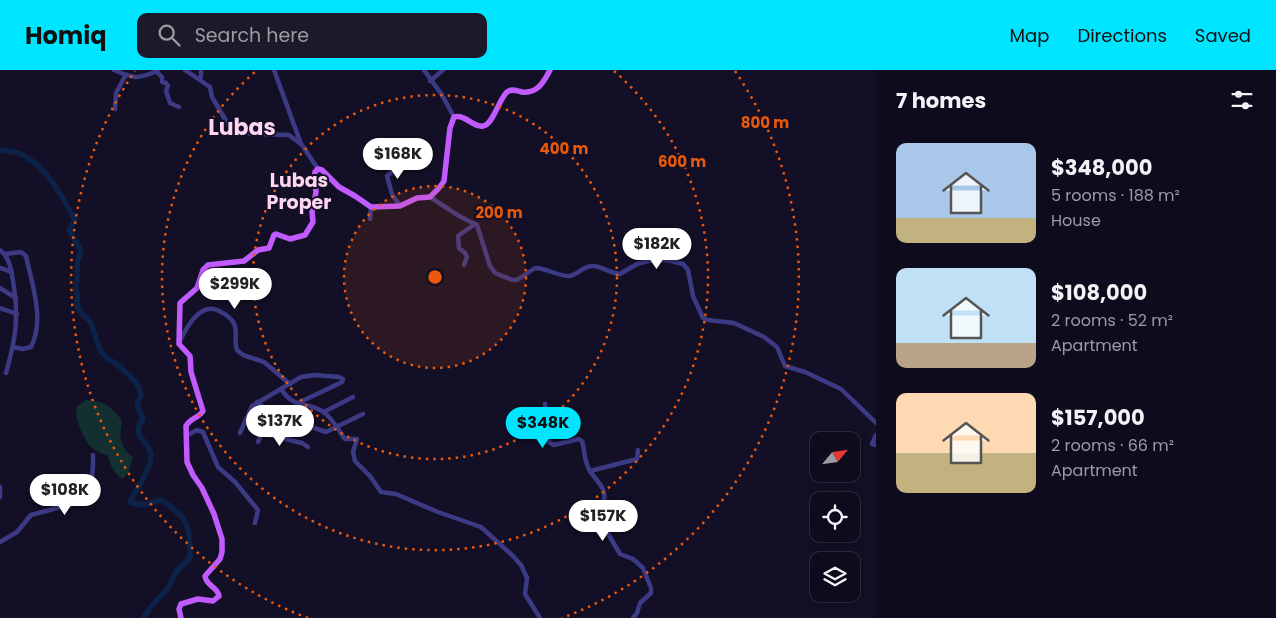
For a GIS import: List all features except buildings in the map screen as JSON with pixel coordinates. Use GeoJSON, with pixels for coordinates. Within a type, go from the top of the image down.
{"type":"FeatureCollection","features":[{"type":"Feature","properties":{"kind":"main road"},"geometry":{"type":"LineString","coordinates":[[181,618],[179,610],[181,604],[198,599],[213,601],[219,596],[218,591],[206,581],[205,576],[220,559],[222,552],[222,539],[214,514],[187,462],[186,436],[188,423],[201,414],[203,408],[191,372],[190,356],[179,344],[180,303],[197,288],[204,267],[244,261],[258,250],[269,248],[276,234],[290,239],[302,237],[308,232],[313,222],[312,212],[316,192],[314,177],[318,169],[322,170],[339,187],[371,207],[400,206],[416,198],[430,197],[440,188],[444,181],[450,128],[454,117],[462,117],[480,126],[484,126],[489,123],[505,93],[515,90],[527,92],[535,90],[546,80],[550,70]]}},
{"type":"Feature","properties":{"kind":"street"},"geometry":{"type":"LineString","coordinates":[[114,70],[125,76],[139,78],[157,71],[162,77],[162,82],[166,82],[168,86],[166,92],[170,103],[179,107]]}},
{"type":"Feature","properties":{"kind":"street"},"geometry":{"type":"LineString","coordinates":[[185,70],[210,87],[212,97],[230,126],[252,134],[289,135],[302,145]]}},
{"type":"Feature","properties":{"kind":"street"},"geometry":{"type":"LineString","coordinates":[[200,79],[202,76],[201,70]]}},
{"type":"Feature","properties":{"kind":"street"},"geometry":{"type":"LineString","coordinates":[[274,70],[302,145],[318,169]]}},
{"type":"Feature","properties":{"kind":"street"},"geometry":{"type":"LineString","coordinates":[[424,70],[454,117]]}},
{"type":"Feature","properties":{"kind":"street"},"geometry":{"type":"LineString","coordinates":[[430,81],[443,70]]}},
{"type":"Feature","properties":{"kind":"street"},"geometry":{"type":"LineString","coordinates":[[115,109],[116,93],[125,76]]}},
{"type":"Feature","properties":{"kind":"street"},"geometry":{"type":"LineString","coordinates":[[400,206],[392,194],[387,176],[393,171],[416,164]]}},
{"type":"Feature","properties":{"kind":"street"},"geometry":{"type":"LineString","coordinates":[[430,197],[478,227],[492,270],[512,280],[520,278],[535,268],[568,276],[589,266],[596,266],[620,274],[636,264],[648,261],[667,260],[683,264],[688,270],[693,296],[703,318],[734,323],[764,337],[777,346],[785,366],[805,372],[841,389],[876,423]]}},
{"type":"Feature","properties":{"kind":"street"},"geometry":{"type":"LineString","coordinates":[[370,219],[371,207]]}},
{"type":"Feature","properties":{"kind":"street"},"geometry":{"type":"LineString","coordinates":[[464,265],[467,257],[459,248],[458,236],[475,224]]}},
{"type":"Feature","properties":{"kind":"street"},"geometry":{"type":"LineString","coordinates":[[0,250],[5,254],[10,264],[17,314],[13,347],[6,373]]}},
{"type":"Feature","properties":{"kind":"street"},"geometry":{"type":"LineString","coordinates":[[5,254],[21,252],[26,256],[38,318],[31,347],[23,350],[13,347]]}},
{"type":"Feature","properties":{"kind":"street"},"geometry":{"type":"LineString","coordinates":[[0,268],[12,272]]}},
{"type":"Feature","properties":{"kind":"street"},"geometry":{"type":"LineString","coordinates":[[0,288],[16,298]]}},
{"type":"Feature","properties":{"kind":"street"},"geometry":{"type":"LineString","coordinates":[[0,308],[17,314]]}},
{"type":"Feature","properties":{"kind":"street"},"geometry":{"type":"LineString","coordinates":[[179,344],[196,316],[209,308],[214,308],[226,314],[235,326],[237,350],[243,355],[264,362],[290,384]]}},
{"type":"Feature","properties":{"kind":"street"},"geometry":{"type":"LineString","coordinates":[[240,433],[250,409],[257,402],[290,384],[306,376],[335,376],[343,379],[342,382],[297,404]]}},
{"type":"Feature","properties":{"kind":"street"},"geometry":{"type":"LineString","coordinates":[[281,389],[288,398],[297,404],[314,407],[324,412],[338,427],[345,439],[356,438],[358,440],[354,452],[355,461],[370,476],[381,492],[396,494],[483,529],[512,555],[526,574],[528,582],[525,594],[540,618]]}},
{"type":"Feature","properties":{"kind":"street"},"geometry":{"type":"LineString","coordinates":[[324,412],[353,397]]}},
{"type":"Feature","properties":{"kind":"street"},"geometry":{"type":"LineString","coordinates":[[257,402],[271,413],[326,432],[363,414]]}},
{"type":"Feature","properties":{"kind":"street"},"geometry":{"type":"LineString","coordinates":[[545,404],[549,442],[560,444],[580,439],[583,443],[590,471],[601,485],[604,495],[604,500],[596,513],[620,554],[633,559],[643,568],[651,593],[640,602],[633,618]]}},
{"type":"Feature","properties":{"kind":"street"},"geometry":{"type":"LineString","coordinates":[[258,442],[271,413]]}},
{"type":"Feature","properties":{"kind":"street"},"geometry":{"type":"LineString","coordinates":[[186,436],[197,430],[203,432],[218,467],[235,482],[258,510],[255,523]]}},
{"type":"Feature","properties":{"kind":"street"},"geometry":{"type":"LineString","coordinates":[[262,433],[302,443],[308,447]]}},
{"type":"Feature","properties":{"kind":"street"},"geometry":{"type":"LineString","coordinates":[[876,436],[872,442],[872,444],[876,445]]}},
{"type":"Feature","properties":{"kind":"street"},"geometry":{"type":"LineString","coordinates":[[590,471],[637,458],[638,450]]}},
{"type":"Feature","properties":{"kind":"street"},"geometry":{"type":"LineString","coordinates":[[0,542],[17,532],[31,515],[72,504],[78,494],[88,485],[94,455]]}},
{"type":"Feature","properties":{"kind":"street"},"geometry":{"type":"LineString","coordinates":[[62,482],[67,482],[78,494]]}},
{"type":"Feature","properties":{"kind":"street"},"geometry":{"type":"LineString","coordinates":[[0,486],[0,497]]}},
{"type":"Feature","properties":{"kind":"green space"},"geometry":{"type":"Polygon","coordinates":[[[86,400],[97,401],[107,405],[122,421],[120,432],[122,443],[133,458],[128,473],[123,479],[111,465],[107,455],[92,448],[81,431],[76,409],[86,400]]]}},
{"type":"Feature","properties":{"kind":"waterway"},"geometry":{"type":"LineString","coordinates":[[0,150],[18,153],[32,161],[54,184],[65,201],[75,220],[69,230],[81,250],[77,263],[75,288],[78,296],[78,309],[91,323],[100,350],[135,381],[139,388],[141,396],[138,408],[143,419],[138,430],[140,437],[150,450],[151,459],[130,501],[131,503],[142,505],[161,500],[177,512],[186,524],[190,538],[190,558],[176,572],[168,588],[143,618]]}},
{"type":"Feature","properties":{"kind":"district","name":"Lubas"},"geometry":{"type":"Point","coordinates":[242,127]}},
{"type":"Feature","properties":{"kind":"district","name":"Lubas Proper"},"geometry":{"type":"Point","coordinates":[299,191]}}]}
